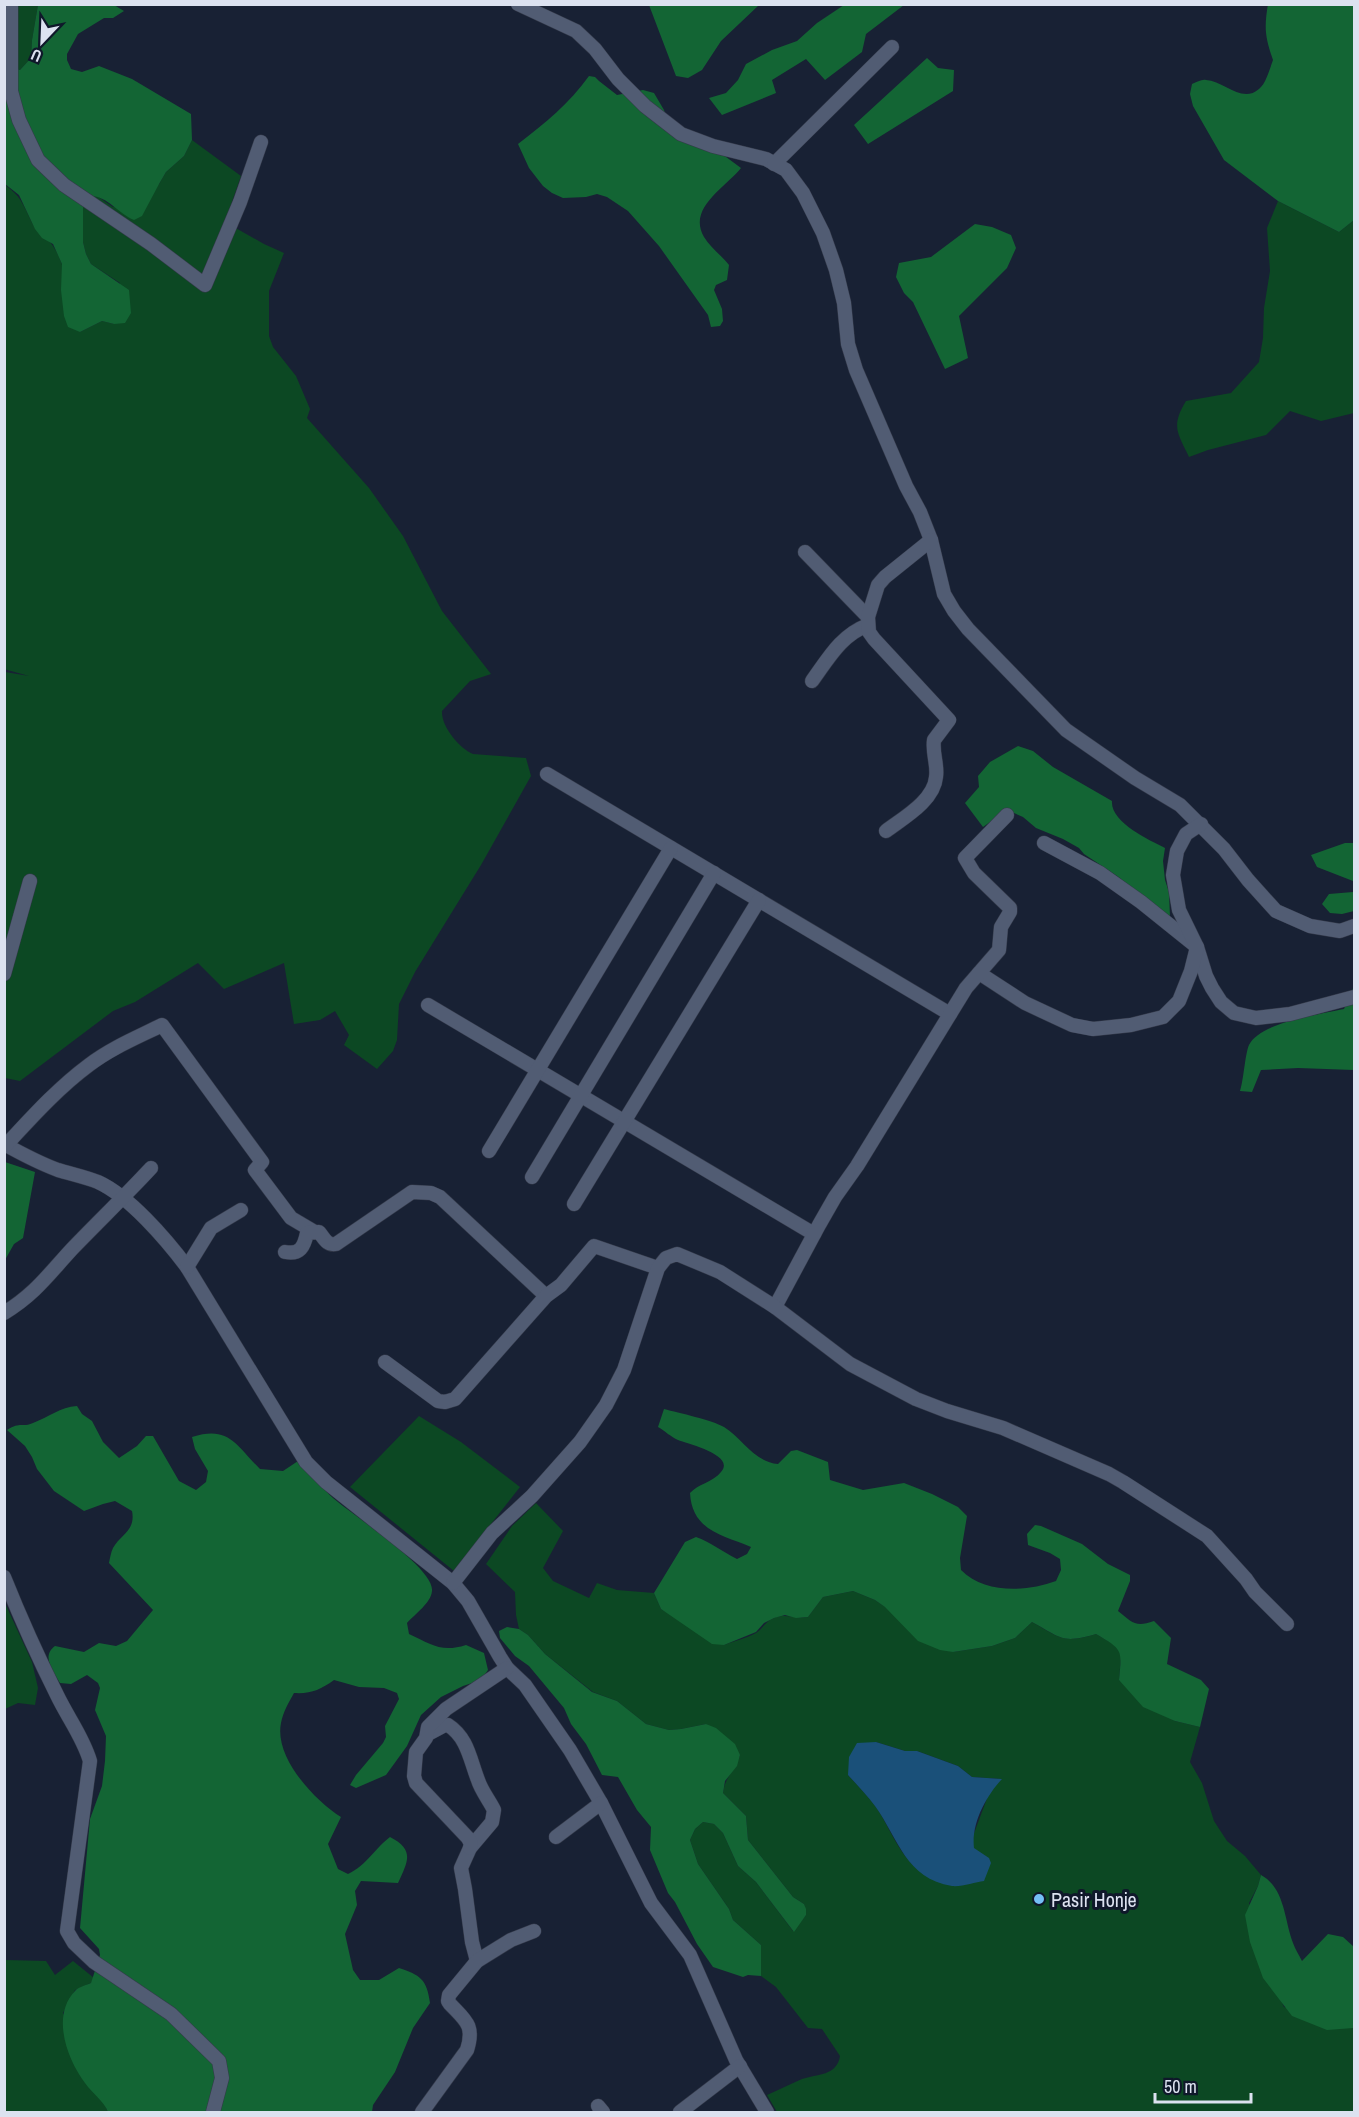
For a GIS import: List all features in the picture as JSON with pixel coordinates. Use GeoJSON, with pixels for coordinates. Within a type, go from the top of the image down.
{"type":"FeatureCollection","features":[{"type":"Feature","properties":{"kind":"street"},"geometry":{"type":"LineString","coordinates":[[11,4],[11,91],[19,120],[38,160],[64,185],[151,244],[205,285],[240,202],[261,142]]}},
{"type":"Feature","properties":{"kind":"street"},"geometry":{"type":"LineString","coordinates":[[518,4],[576,31],[595,49],[618,80],[645,106],[681,134],[713,146],[766,159],[786,170],[803,192],[823,233],[839,281],[844,303],[848,344],[856,370],[931,540],[945,594],[954,611],[968,629],[1066,730],[1135,778],[1180,805],[1224,849],[1276,911],[1310,926],[1340,931],[1354,926]]}},
{"type":"Feature","properties":{"kind":"street"},"geometry":{"type":"LineString","coordinates":[[774,164],[892,47]]}},
{"type":"Feature","properties":{"kind":"street"},"geometry":{"type":"LineString","coordinates":[[886,831],[920,804],[934,787],[936,770],[934,740],[949,720],[874,639],[869,632],[868,621],[878,585],[931,540]]}},
{"type":"Feature","properties":{"kind":"street"},"geometry":{"type":"LineString","coordinates":[[805,552],[868,621]]}},
{"type":"Feature","properties":{"kind":"street"},"geometry":{"type":"LineString","coordinates":[[812,681],[840,643],[868,621]]}},
{"type":"Feature","properties":{"kind":"street"},"geometry":{"type":"LineString","coordinates":[[547,774],[950,1014]]}},
{"type":"Feature","properties":{"kind":"street"},"geometry":{"type":"LineString","coordinates":[[775,1307],[814,1234],[966,988],[999,950],[1000,927],[1010,910],[974,873],[965,858],[1007,815]]}},
{"type":"Feature","properties":{"kind":"street"},"geometry":{"type":"LineString","coordinates":[[1200,824],[1186,834],[1177,851],[1173,875],[1179,910],[1197,947],[1206,976],[1221,1002],[1234,1013],[1256,1018],[1290,1014],[1354,998]]}},
{"type":"Feature","properties":{"kind":"street"},"geometry":{"type":"LineString","coordinates":[[1044,843],[1100,873],[1141,902],[1197,947]]}},
{"type":"Feature","properties":{"kind":"street"},"geometry":{"type":"LineString","coordinates":[[489,1151],[671,848]]}},
{"type":"Feature","properties":{"kind":"street"},"geometry":{"type":"LineString","coordinates":[[532,1177],[714,873]]}},
{"type":"Feature","properties":{"kind":"street"},"geometry":{"type":"LineString","coordinates":[[4,974],[30,881]]}},
{"type":"Feature","properties":{"kind":"street"},"geometry":{"type":"LineString","coordinates":[[574,1203],[759,900]]}},
{"type":"Feature","properties":{"kind":"street"},"geometry":{"type":"LineString","coordinates":[[980,973],[1025,1003],[1072,1025],[1093,1029],[1122,1026],[1163,1017],[1179,1001],[1191,972],[1197,947]]}},
{"type":"Feature","properties":{"kind":"street"},"geometry":{"type":"LineString","coordinates":[[428,1005],[814,1234]]}},
{"type":"Feature","properties":{"kind":"street"},"geometry":{"type":"LineString","coordinates":[[546,1296],[440,1197],[431,1193],[412,1192],[332,1245],[326,1242],[319,1232],[291,1218],[255,1170],[262,1162],[162,1025],[122,1044],[90,1064],[52,1096],[5,1144],[42,1164],[97,1182],[123,1198],[170,1245],[187,1266],[306,1462],[335,1489],[453,1583],[468,1601],[507,1668],[525,1685],[570,1750],[601,1803],[651,1903],[690,1955],[740,2066],[767,2112]]}},
{"type":"Feature","properties":{"kind":"street"},"geometry":{"type":"LineString","coordinates":[[4,1313],[26,1300],[151,1168]]}},
{"type":"Feature","properties":{"kind":"street"},"geometry":{"type":"LineString","coordinates":[[187,1266],[211,1228],[241,1210]]}},
{"type":"Feature","properties":{"kind":"street"},"geometry":{"type":"LineString","coordinates":[[285,1252],[292,1254],[299,1252],[304,1245],[307,1233],[313,1231]]}},
{"type":"Feature","properties":{"kind":"street"},"geometry":{"type":"LineString","coordinates":[[385,1362],[438,1401],[445,1402],[455,1399],[546,1296],[561,1285],[594,1246],[658,1268]]}},
{"type":"Feature","properties":{"kind":"street"},"geometry":{"type":"LineString","coordinates":[[453,1583],[492,1533],[532,1496],[580,1442],[606,1405],[624,1370],[658,1268],[666,1258],[677,1254],[720,1272],[775,1307],[850,1364],[916,1399],[1003,1428],[1123,1482],[1207,1536],[1255,1592],[1287,1624]]}},
{"type":"Feature","properties":{"kind":"street"},"geometry":{"type":"LineString","coordinates":[[4,1577],[58,1698],[76,1727],[90,1761],[67,1931],[74,1943],[94,1962],[171,2014],[219,2061],[222,2078],[213,2112]]}},
{"type":"Feature","properties":{"kind":"street"},"geometry":{"type":"LineString","coordinates":[[428,1734],[428,1727],[446,1709],[507,1668]]}},
{"type":"Feature","properties":{"kind":"street"},"geometry":{"type":"LineString","coordinates":[[470,1848],[468,1838],[414,1779],[416,1752],[428,1734],[443,1726],[448,1725],[464,1741],[470,1752],[478,1782],[494,1810],[488,1828],[470,1848],[463,1860],[460,1872],[477,1961]]}},
{"type":"Feature","properties":{"kind":"street"},"geometry":{"type":"LineString","coordinates":[[556,1837],[601,1803]]}},
{"type":"Feature","properties":{"kind":"street"},"geometry":{"type":"LineString","coordinates":[[422,2112],[468,2050],[470,2041],[468,2024],[448,2001],[452,1991],[477,1961],[511,1940],[534,1931]]}},
{"type":"Feature","properties":{"kind":"street"},"geometry":{"type":"LineString","coordinates":[[680,2112],[740,2066]]}},
{"type":"Feature","properties":{"kind":"green space"},"geometry":{"type":"Polygon","coordinates":[[[649,4],[759,5],[721,41],[702,70],[688,78],[676,76],[649,4]]]}},
{"type":"Feature","properties":{"kind":"green space"},"geometry":{"type":"Polygon","coordinates":[[[1268,4],[1354,5],[1354,220],[1339,232],[1278,201],[1224,160],[1193,106],[1190,94],[1192,84],[1201,80],[1213,81],[1246,94],[1253,93],[1261,87],[1268,76],[1273,60],[1266,32],[1268,4]]]}},
{"type":"Feature","properties":{"kind":"green space"},"geometry":{"type":"Polygon","coordinates":[[[4,5],[38,5],[31,58],[20,70],[5,66],[4,5]]]}},
{"type":"Feature","properties":{"kind":"green space"},"geometry":{"type":"Polygon","coordinates":[[[38,5],[114,5],[124,11],[113,18],[104,18],[78,34],[67,54],[71,69],[82,72],[99,66],[132,79],[191,114],[192,140],[184,156],[166,172],[142,216],[134,220],[97,197],[91,196],[83,206],[83,242],[86,254],[91,264],[129,290],[131,313],[125,323],[114,324],[102,321],[80,332],[68,327],[64,316],[61,290],[62,264],[53,244],[42,238],[35,229],[19,195],[5,184],[4,65],[20,70],[31,58],[38,5]]]}},
{"type":"Feature","properties":{"kind":"green space"},"geometry":{"type":"Polygon","coordinates":[[[844,5],[904,5],[866,34],[862,52],[825,80],[806,59],[772,80],[776,93],[722,115],[709,98],[726,93],[738,80],[746,64],[772,50],[797,41],[817,23],[844,5]]]}},
{"type":"Feature","properties":{"kind":"green space"},"geometry":{"type":"Polygon","coordinates":[[[927,58],[938,68],[954,70],[953,91],[868,144],[854,125],[927,58]]]}},
{"type":"Feature","properties":{"kind":"green space"},"geometry":{"type":"Polygon","coordinates":[[[589,76],[595,77],[617,95],[643,90],[654,93],[664,110],[669,127],[722,154],[741,168],[710,199],[700,217],[704,237],[729,265],[727,280],[716,285],[714,290],[722,309],[723,321],[720,326],[711,327],[708,315],[659,246],[628,211],[607,197],[597,194],[563,198],[543,186],[529,168],[518,144],[565,104],[589,76]]]}},
{"type":"Feature","properties":{"kind":"green space"},"geometry":{"type":"Polygon","coordinates":[[[192,140],[241,176],[225,222],[284,253],[269,291],[269,336],[273,347],[296,376],[310,409],[307,418],[369,488],[403,536],[442,611],[491,674],[470,681],[442,711],[444,723],[462,747],[473,754],[526,758],[531,776],[481,865],[415,972],[399,1004],[397,1040],[393,1051],[377,1069],[344,1045],[349,1035],[335,1011],[320,1020],[294,1024],[284,963],[224,989],[198,963],[135,1002],[113,1011],[20,1081],[5,1078],[5,672],[29,676],[4,669],[4,184],[19,199],[36,229],[51,243],[58,254],[80,332],[102,321],[114,324],[120,283],[91,264],[86,254],[83,242],[83,206],[91,196],[97,196],[113,207],[159,184],[166,172],[184,156],[192,140]]]}},
{"type":"Feature","properties":{"kind":"green space"},"geometry":{"type":"Polygon","coordinates":[[[1278,201],[1339,232],[1354,220],[1354,413],[1321,421],[1290,411],[1266,435],[1189,457],[1177,429],[1178,417],[1186,401],[1231,393],[1259,362],[1270,271],[1267,228],[1278,201]]]}},
{"type":"Feature","properties":{"kind":"green space"},"geometry":{"type":"Polygon","coordinates":[[[975,224],[992,227],[1011,235],[1016,248],[1007,268],[959,316],[968,358],[945,369],[913,302],[904,293],[896,277],[899,263],[931,257],[975,224]]]}},
{"type":"Feature","properties":{"kind":"green space"},"geometry":{"type":"Polygon","coordinates":[[[1018,746],[1033,751],[1053,767],[1112,801],[1113,809],[1124,823],[1165,848],[1163,861],[1169,892],[1170,917],[1079,848],[1036,828],[1023,817],[1007,810],[983,827],[965,803],[979,787],[978,776],[990,762],[1018,746]]]}},
{"type":"Feature","properties":{"kind":"green space"},"geometry":{"type":"Polygon","coordinates":[[[1345,843],[1354,843],[1354,911],[1342,914],[1330,913],[1322,904],[1329,894],[1353,892],[1353,881],[1317,867],[1311,855],[1345,843]]]}},
{"type":"Feature","properties":{"kind":"green space"},"geometry":{"type":"Polygon","coordinates":[[[1354,986],[1354,1070],[1298,1068],[1261,1070],[1252,1092],[1240,1091],[1249,1045],[1255,1037],[1265,1030],[1292,1020],[1344,1009],[1354,986]]]}},
{"type":"Feature","properties":{"kind":"green space"},"geometry":{"type":"Polygon","coordinates":[[[5,1162],[35,1172],[23,1238],[14,1244],[5,1260],[5,1162]]]}},
{"type":"Feature","properties":{"kind":"green space"},"geometry":{"type":"Polygon","coordinates":[[[77,1406],[82,1414],[92,1421],[103,1442],[119,1458],[137,1446],[146,1436],[153,1436],[179,1481],[196,1490],[206,1482],[208,1471],[195,1449],[192,1437],[205,1434],[223,1436],[238,1445],[260,1469],[283,1471],[298,1461],[333,1498],[407,1556],[429,1581],[431,1595],[426,1604],[407,1623],[409,1634],[443,1648],[466,1645],[484,1653],[488,1670],[481,1680],[441,1697],[421,1715],[407,1746],[386,1775],[356,1788],[350,1785],[386,1737],[385,1726],[399,1699],[397,1693],[384,1688],[359,1687],[334,1680],[315,1691],[294,1693],[281,1723],[280,1736],[284,1750],[298,1776],[319,1800],[341,1817],[328,1844],[338,1869],[348,1874],[355,1870],[390,1837],[406,1851],[406,1862],[398,1883],[361,1881],[355,1891],[357,1905],[345,1934],[353,1970],[360,1980],[379,1980],[399,1968],[421,1979],[427,1988],[430,2003],[413,2028],[395,2072],[373,2105],[372,2112],[108,2112],[72,2062],[64,2037],[64,2013],[75,1991],[91,1983],[100,1955],[99,1949],[80,1928],[90,1819],[102,1786],[106,1736],[95,1710],[100,1688],[98,1683],[87,1675],[71,1684],[60,1683],[50,1664],[49,1654],[55,1646],[84,1652],[99,1643],[116,1646],[127,1641],[153,1610],[109,1563],[116,1543],[130,1528],[133,1518],[132,1511],[115,1501],[84,1511],[54,1491],[37,1469],[25,1446],[7,1430],[39,1421],[60,1410],[77,1406]]]}},
{"type":"Feature","properties":{"kind":"green space"},"geometry":{"type":"Polygon","coordinates":[[[664,1409],[719,1424],[755,1455],[770,1462],[778,1464],[791,1451],[797,1450],[828,1462],[830,1480],[863,1490],[904,1483],[958,1507],[967,1516],[960,1558],[961,1570],[971,1578],[994,1587],[1019,1589],[1056,1581],[1061,1570],[1060,1559],[1028,1545],[1027,1534],[1035,1525],[1082,1544],[1108,1564],[1130,1575],[1130,1581],[1118,1611],[1134,1623],[1154,1621],[1171,1638],[1167,1664],[1201,1680],[1209,1689],[1200,1727],[1175,1721],[1143,1707],[1119,1680],[1119,1651],[1096,1634],[1075,1639],[1062,1638],[1032,1622],[1015,1638],[992,1646],[953,1652],[940,1650],[918,1641],[885,1607],[875,1600],[853,1591],[823,1597],[808,1617],[796,1618],[785,1615],[774,1618],[764,1623],[756,1632],[724,1645],[712,1644],[661,1609],[654,1593],[685,1542],[696,1537],[737,1559],[747,1554],[751,1547],[711,1530],[696,1516],[690,1493],[718,1475],[724,1466],[717,1455],[678,1440],[658,1427],[664,1409]]]}},
{"type":"Feature","properties":{"kind":"green space"},"geometry":{"type":"Polygon","coordinates":[[[419,1416],[461,1442],[520,1487],[454,1571],[350,1487],[419,1416]]]}},
{"type":"Feature","properties":{"kind":"green space"},"geometry":{"type":"Polygon","coordinates":[[[536,1503],[563,1531],[543,1568],[553,1581],[589,1598],[597,1583],[617,1590],[654,1593],[661,1609],[724,1645],[756,1633],[774,1618],[808,1617],[823,1597],[853,1591],[875,1600],[953,1652],[992,1646],[1015,1638],[1032,1622],[1062,1638],[1076,1639],[1096,1634],[1117,1646],[1121,1657],[1119,1680],[1175,1721],[1200,1727],[1190,1762],[1202,1783],[1214,1821],[1227,1841],[1245,1856],[1261,1875],[1249,1903],[1284,2007],[1354,2027],[1354,2112],[777,2112],[767,2095],[802,2079],[831,2071],[838,2063],[840,2056],[822,2029],[808,2028],[776,1987],[761,1976],[761,1945],[733,1920],[729,1909],[698,1864],[690,1840],[695,1829],[703,1822],[714,1824],[723,1833],[738,1866],[756,1882],[793,1931],[806,1915],[804,1904],[793,1897],[748,1840],[746,1816],[723,1793],[740,1755],[706,1724],[669,1730],[646,1724],[617,1701],[593,1692],[545,1654],[528,1635],[519,1629],[515,1592],[486,1564],[512,1526],[536,1503]],[[876,1742],[848,1775],[876,1807],[904,1855],[930,1878],[988,1858],[973,1848],[973,1836],[989,1793],[1001,1779],[972,1777],[958,1766],[917,1751],[905,1751],[876,1742]]]}},
{"type":"Feature","properties":{"kind":"green space"},"geometry":{"type":"Polygon","coordinates":[[[4,1601],[32,1662],[38,1688],[35,1705],[18,1703],[5,1709],[4,1601]]]}},
{"type":"Feature","properties":{"kind":"green space"},"geometry":{"type":"Polygon","coordinates":[[[507,1627],[519,1629],[528,1635],[545,1654],[592,1692],[617,1701],[646,1724],[669,1730],[706,1724],[716,1728],[735,1744],[740,1755],[737,1766],[725,1781],[723,1793],[746,1816],[748,1840],[793,1897],[804,1904],[806,1915],[794,1932],[756,1882],[738,1866],[723,1833],[714,1824],[703,1822],[695,1829],[690,1840],[698,1864],[729,1909],[733,1920],[761,1945],[761,1976],[743,1977],[713,1967],[668,1893],[650,1850],[651,1827],[637,1810],[618,1777],[602,1775],[586,1744],[571,1724],[564,1708],[529,1666],[515,1656],[500,1638],[499,1631],[507,1627]]]}},
{"type":"Feature","properties":{"kind":"green space"},"geometry":{"type":"Polygon","coordinates":[[[1261,1875],[1275,1888],[1279,1896],[1293,1943],[1302,1961],[1328,1934],[1343,1937],[1354,1947],[1353,2028],[1327,2030],[1292,2016],[1263,1978],[1250,1942],[1245,1915],[1261,1875]]]}},
{"type":"Feature","properties":{"kind":"green space"},"geometry":{"type":"Polygon","coordinates":[[[5,1960],[46,1961],[55,1975],[73,1961],[94,1978],[91,1983],[75,1990],[63,2013],[108,2112],[5,2112],[5,1960]]]}},
{"type":"Feature","properties":{"kind":"water"},"geometry":{"type":"Polygon","coordinates":[[[876,1742],[905,1751],[917,1751],[958,1766],[972,1777],[1002,1779],[985,1802],[975,1829],[974,1848],[989,1858],[991,1863],[984,1881],[952,1886],[936,1882],[913,1866],[875,1806],[848,1775],[849,1757],[857,1743],[876,1742]]]}},
{"type":"Feature","properties":{"kind":"place","name":"Pasir Honje"},"geometry":{"type":"Point","coordinates":[1039,1899]}}]}
